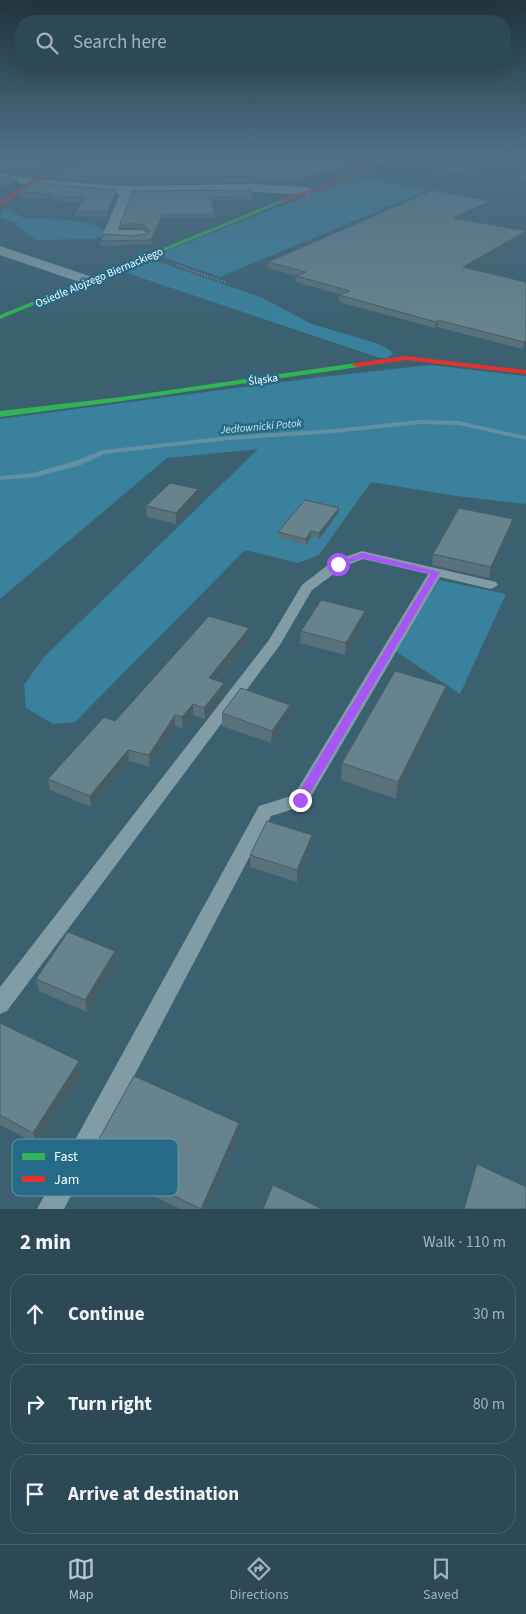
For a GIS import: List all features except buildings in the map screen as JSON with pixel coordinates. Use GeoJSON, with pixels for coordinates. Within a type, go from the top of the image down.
{"type":"FeatureCollection","features":[{"type":"Feature","properties":{"kind":"street","name":"Osiedle Alojzego Biernackiego"},"geometry":{"type":"LineString","coordinates":[[119,211],[110,234],[142,234]]}},
{"type":"Feature","properties":{"kind":"street","name":"Osiedle Alojzego Biernackiego"},"geometry":{"type":"LineString","coordinates":[[0,317],[258,211]]}},
{"type":"Feature","properties":{"kind":"street"},"geometry":{"type":"LineString","coordinates":[[0,250],[90,281]]}},
{"type":"Feature","properties":{"kind":"street","name":"Śląska"},"geometry":{"type":"LineString","coordinates":[[0,414],[122,399],[406,358],[526,372]]}},
{"type":"Feature","properties":{"kind":"lane"},"geometry":{"type":"LineString","coordinates":[[0,1004],[275,642],[307,588],[338,564],[362,555],[491,585]]}},
{"type":"Feature","properties":{"kind":"lane"},"geometry":{"type":"LineString","coordinates":[[88,1139],[265,811],[300,800],[436,572]]}},
{"type":"Feature","properties":{"kind":"lane"},"geometry":{"type":"LineString","coordinates":[[50,1209],[57,1196]]}},
{"type":"Feature","properties":{"kind":"path"},"geometry":{"type":"LineString","coordinates":[[148,256],[227,283]]}},
{"type":"Feature","properties":{"kind":"shaded area"},"geometry":{"type":"Polygon","coordinates":[[[3,211],[13,211],[23,218],[89,223],[106,230],[103,236],[92,239],[35,240],[15,223],[0,217],[3,211]]]}},
{"type":"Feature","properties":{"kind":"shaded area"},"geometry":{"type":"Polygon","coordinates":[[[267,211],[377,211],[220,277],[157,255],[267,211]]]}},
{"type":"Feature","properties":{"kind":"shaded area"},"geometry":{"type":"Polygon","coordinates":[[[151,259],[260,297],[312,324],[376,343],[390,350],[393,354],[387,358],[380,358],[124,272],[151,259]]]}},
{"type":"Feature","properties":{"kind":"shaded area"},"geometry":{"type":"Polygon","coordinates":[[[430,365],[526,376],[526,504],[456,496],[371,482],[319,555],[298,563],[245,550],[75,722],[53,724],[26,708],[24,685],[44,657],[258,449],[167,458],[0,599],[0,419],[321,377],[430,365]]]}},
{"type":"Feature","properties":{"kind":"shaded area"},"geometry":{"type":"Polygon","coordinates":[[[439,580],[506,594],[460,694],[395,651],[439,580]]]}},
{"type":"Feature","properties":{"kind":"waterway","name":"Jedłownicki Potok"},"geometry":{"type":"LineString","coordinates":[[0,478],[33,475],[78,463],[103,452],[229,438],[334,431],[420,422],[459,423],[526,438]]}},
{"type":"Feature","properties":{"kind":"traffic: fast"},"geometry":{"type":"LineString","coordinates":[[0,317],[258,211]]}},
{"type":"Feature","properties":{"kind":"traffic: fast"},"geometry":{"type":"LineString","coordinates":[[0,414],[122,399],[356,365]]}},
{"type":"Feature","properties":{"kind":"traffic: jam"},"geometry":{"type":"LineString","coordinates":[[356,365],[406,358],[526,372]]}},
{"type":"Feature","properties":{"kind":"route"},"geometry":{"type":"LineString","coordinates":[[300,800],[436,572],[362,555],[338,564]]}}]}
